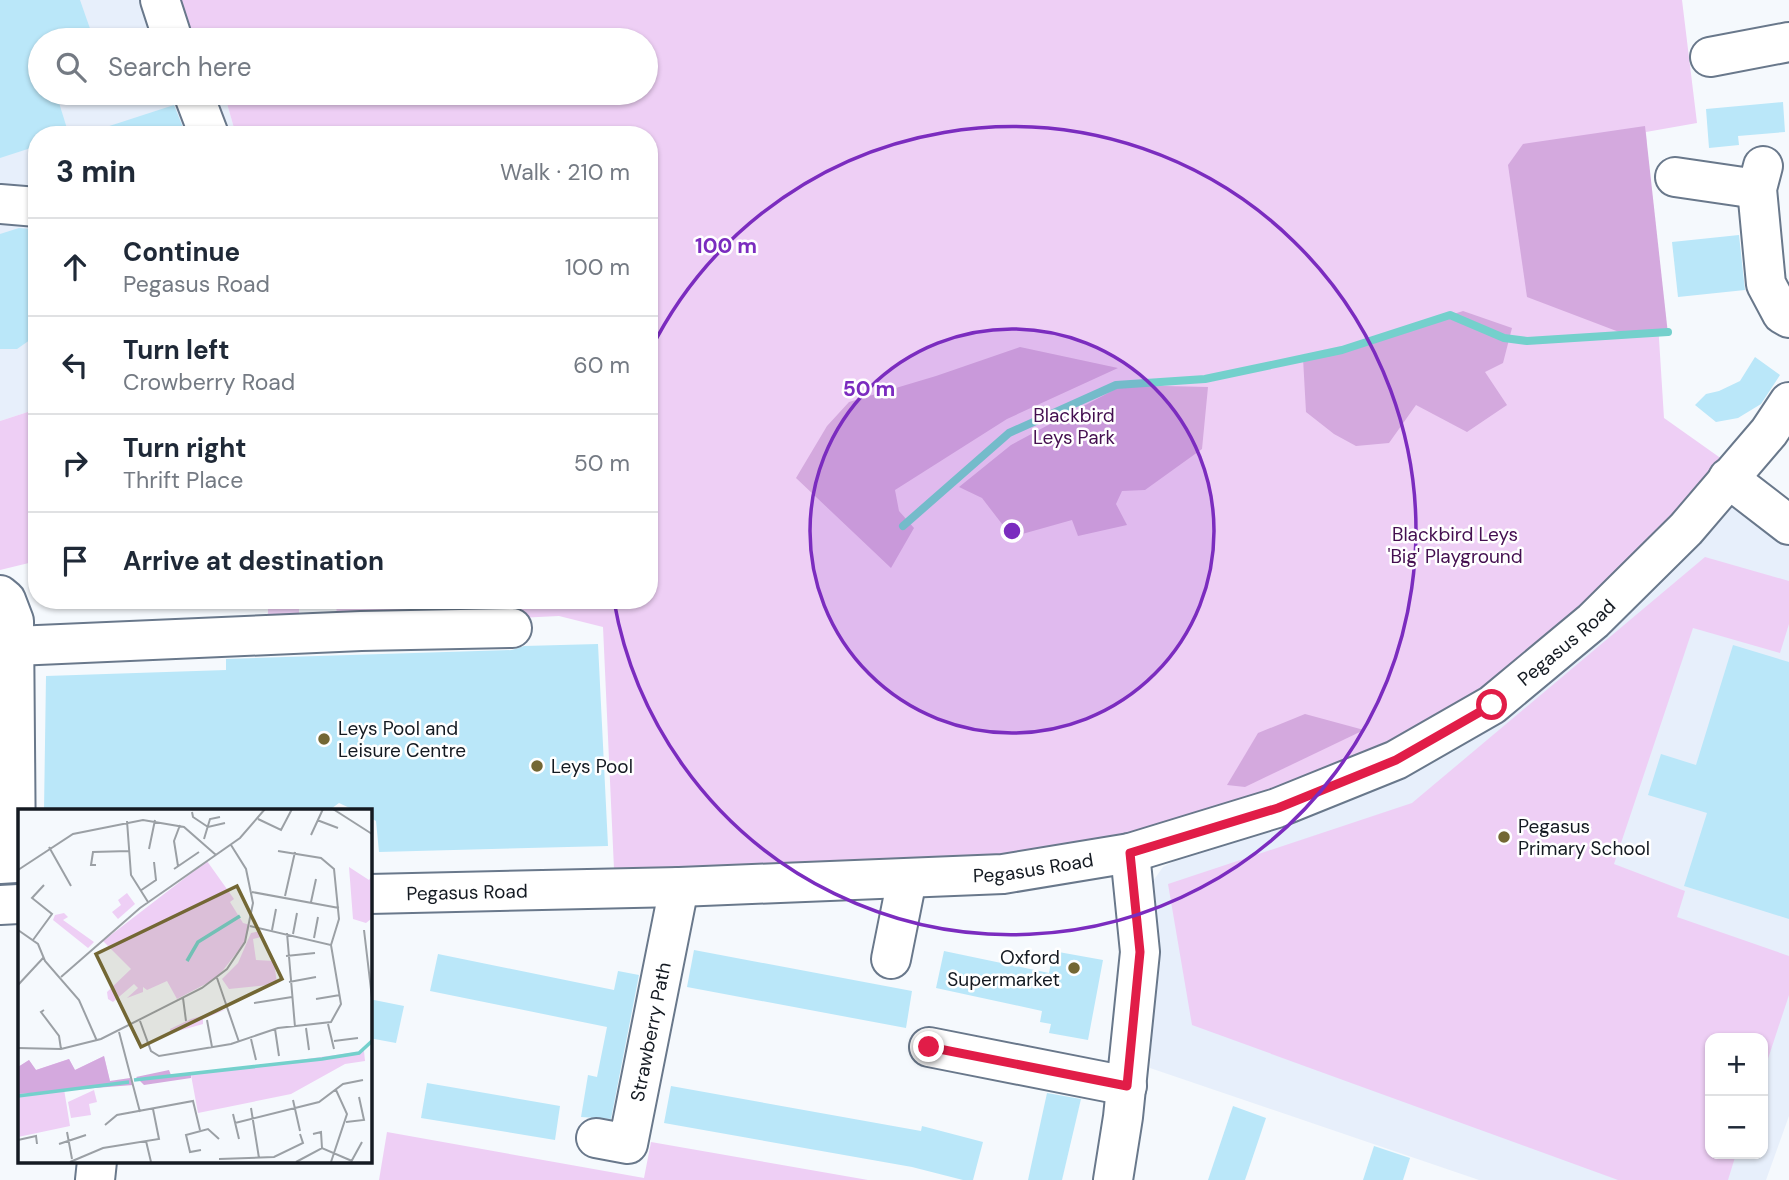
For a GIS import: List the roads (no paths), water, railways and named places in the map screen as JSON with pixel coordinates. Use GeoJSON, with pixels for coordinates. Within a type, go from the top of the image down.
{"type":"FeatureCollection","features":[{"type":"Feature","properties":{"kind":"street"},"geometry":{"type":"LineString","coordinates":[[160,0],[169,28]]}},
{"type":"Feature","properties":{"kind":"street"},"geometry":{"type":"LineString","coordinates":[[1732,65],[1789,42]]}},
{"type":"Feature","properties":{"kind":"street"},"geometry":{"type":"LineString","coordinates":[[198,105],[206,126]]}},
{"type":"Feature","properties":{"kind":"street"},"geometry":{"type":"LineString","coordinates":[[1675,177],[1760,178],[1766,284],[1782,314],[1789,318]]}},
{"type":"Feature","properties":{"kind":"street"},"geometry":{"type":"LineString","coordinates":[[0,204],[28,206]]}},
{"type":"Feature","properties":{"kind":"street","name":"Pegasus Road"},"geometry":{"type":"LineString","coordinates":[[371,894],[679,887],[1003,874],[1130,853],[1278,808],[1396,760],[1492,705],[1592,621],[1686,529],[1769,432],[1789,402]]}},
{"type":"Feature","properties":{"kind":"street"},"geometry":{"type":"LineString","coordinates":[[1728,478],[1789,526]]}},
{"type":"Feature","properties":{"kind":"street"},"geometry":{"type":"LineString","coordinates":[[0,595],[6,600],[14,621],[16,863],[0,864]]}},
{"type":"Feature","properties":{"kind":"street"},"geometry":{"type":"LineString","coordinates":[[15,646],[361,631],[512,628]]}},
{"type":"Feature","properties":{"kind":"street"},"geometry":{"type":"LineString","coordinates":[[1113,1180],[1127,1086],[1140,952],[1130,853]]}},
{"type":"Feature","properties":{"kind":"street"},"geometry":{"type":"LineString","coordinates":[[891,959],[907,879]]}},
{"type":"Feature","properties":{"kind":"street","name":"Strawberry Path"},"geometry":{"type":"LineString","coordinates":[[596,1138],[628,1144],[679,887]]}},
{"type":"Feature","properties":{"kind":"street"},"geometry":{"type":"LineString","coordinates":[[0,905],[18,904]]}},
{"type":"Feature","properties":{"kind":"street"},"geometry":{"type":"LineString","coordinates":[[929,1047],[1127,1086]]}},
{"type":"Feature","properties":{"kind":"street"},"geometry":{"type":"LineString","coordinates":[[94,1180],[97,1162]]}},
{"type":"Feature","properties":{"kind":"waterway"},"geometry":{"type":"LineString","coordinates":[[903,526],[1009,433],[1116,385],[1205,379],[1342,350],[1450,315],[1504,338],[1527,341],[1668,332]]}},
{"type":"Feature","properties":{"kind":"place","name":"Leys Pool and Leisure Centre"},"geometry":{"type":"Point","coordinates":[324,739]}},
{"type":"Feature","properties":{"kind":"place","name":"Leys Pool"},"geometry":{"type":"Point","coordinates":[537,766]}},
{"type":"Feature","properties":{"kind":"place","name":"Pegasus Primary School"},"geometry":{"type":"Point","coordinates":[1504,837]}},
{"type":"Feature","properties":{"kind":"place","name":"Oxford Supermarket"},"geometry":{"type":"Point","coordinates":[1074,968]}},
{"type":"Feature","properties":{"kind":"park label","name":"Blackbird Leys Park"},"geometry":{"type":"Point","coordinates":[1074,426]}},
{"type":"Feature","properties":{"kind":"park label","name":"Blackbird Leys 'Big' Playground"},"geometry":{"type":"Point","coordinates":[1455,545]}}]}
